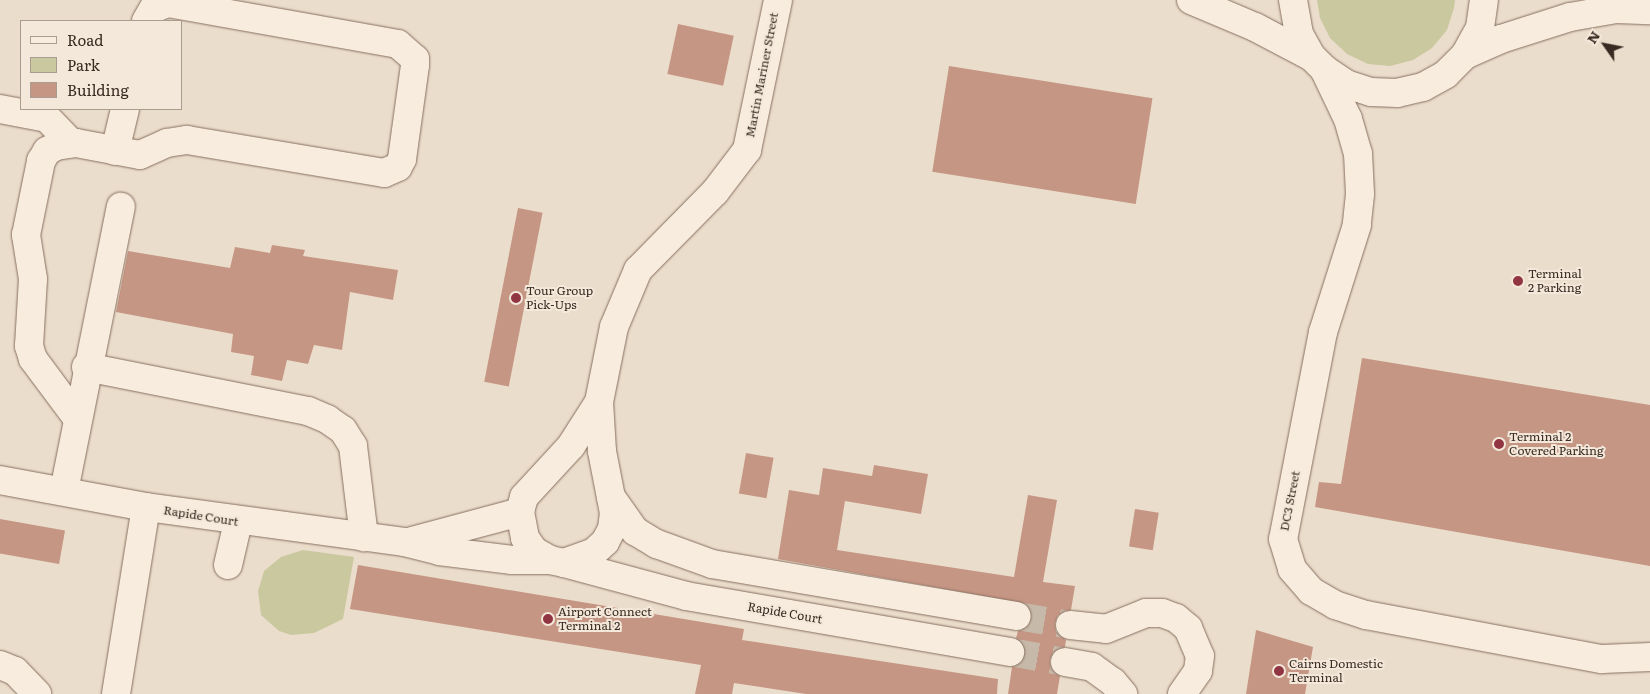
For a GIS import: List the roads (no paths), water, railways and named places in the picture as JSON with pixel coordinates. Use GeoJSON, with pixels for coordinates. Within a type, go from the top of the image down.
{"type":"FeatureCollection","features":[{"type":"Feature","properties":{"kind":"street"},"geometry":{"type":"LineString","coordinates":[[760,0],[775,13]]}},
{"type":"Feature","properties":{"kind":"street"},"geometry":{"type":"LineString","coordinates":[[1191,0],[1255,27],[1318,63],[1346,84],[1362,89],[1397,93],[1423,87],[1446,74],[1465,55],[1480,28],[1484,0]]}},
{"type":"Feature","properties":{"kind":"street","name":"DC3 Street"},"geometry":{"type":"LineString","coordinates":[[1293,0],[1300,34],[1348,119],[1358,153],[1360,194],[1356,225],[1323,332],[1283,539],[1292,569],[1311,591],[1335,605],[1366,615],[1602,659],[1650,657]]}},
{"type":"Feature","properties":{"kind":"street"},"geometry":{"type":"LineString","coordinates":[[77,418],[30,352],[33,279],[26,244],[41,161],[46,151],[71,143],[140,155],[167,143],[187,140],[384,173],[398,167],[402,159],[415,59],[398,44],[167,3],[153,10],[147,20]]}},
{"type":"Feature","properties":{"kind":"street"},"geometry":{"type":"LineString","coordinates":[[1465,55],[1501,39],[1570,17],[1616,9],[1650,10]]}},
{"type":"Feature","properties":{"kind":"street","name":"Martin Mariner Street"},"geometry":{"type":"LineString","coordinates":[[557,562],[594,552],[605,542],[614,513],[602,451],[599,402],[614,327],[638,270],[714,192],[746,150],[775,13]]}},
{"type":"Feature","properties":{"kind":"street"},"geometry":{"type":"LineString","coordinates":[[0,109],[47,118],[71,143]]}},
{"type":"Feature","properties":{"kind":"street"},"geometry":{"type":"LineString","coordinates":[[115,151],[125,110]]}},
{"type":"Feature","properties":{"kind":"street"},"geometry":{"type":"LineString","coordinates":[[64,491],[86,367],[120,207]]}},
{"type":"Feature","properties":{"kind":"street"},"geometry":{"type":"LineString","coordinates":[[86,367],[308,411],[327,419],[343,430],[353,446],[364,537]]}},
{"type":"Feature","properties":{"kind":"street","name":"Martin Mariner Street"},"geometry":{"type":"LineString","coordinates":[[520,512],[524,497],[532,484],[571,446],[599,402]]}},
{"type":"Feature","properties":{"kind":"street","name":"Rapide Court"},"geometry":{"type":"LineString","coordinates":[[0,480],[238,522],[404,542],[439,551],[512,560],[557,562],[686,596],[1010,652]]}},
{"type":"Feature","properties":{"kind":"street"},"geometry":{"type":"LineString","coordinates":[[611,497],[635,531],[657,544],[703,562],[1017,616]]}},
{"type":"Feature","properties":{"kind":"street"},"geometry":{"type":"LineString","coordinates":[[116,694],[146,507]]}},
{"type":"Feature","properties":{"kind":"street"},"geometry":{"type":"LineString","coordinates":[[520,512],[525,538],[534,551],[557,562]]}},
{"type":"Feature","properties":{"kind":"street","name":"Rapide Court"},"geometry":{"type":"LineString","coordinates":[[404,542],[442,535],[520,512]]}},
{"type":"Feature","properties":{"kind":"street"},"geometry":{"type":"LineString","coordinates":[[228,565],[238,522]]}},
{"type":"Feature","properties":{"kind":"street"},"geometry":{"type":"LineString","coordinates":[[1070,625],[1106,629],[1146,613],[1162,613],[1176,618],[1188,628],[1200,656],[1198,671],[1182,694]]}},
{"type":"Feature","properties":{"kind":"street"},"geometry":{"type":"LineString","coordinates":[[1065,662],[1092,667],[1113,682],[1123,694]]}},
{"type":"Feature","properties":{"kind":"street"},"geometry":{"type":"LineString","coordinates":[[0,665],[15,671],[37,694]]}},
{"type":"Feature","properties":{"kind":"tunnel"},"geometry":{"type":"LineString","coordinates":[[1017,616],[1070,625]]}},
{"type":"Feature","properties":{"kind":"tunnel"},"geometry":{"type":"LineString","coordinates":[[1010,652],[1065,662]]}},
{"type":"Feature","properties":{"kind":"place","name":"Terminal 2 Parking"},"geometry":{"type":"Point","coordinates":[1518,281]}},
{"type":"Feature","properties":{"kind":"place","name":"Tour Group Pick-Ups"},"geometry":{"type":"Point","coordinates":[516,298]}},
{"type":"Feature","properties":{"kind":"place","name":"Terminal 2 Covered Parking"},"geometry":{"type":"Point","coordinates":[1499,444]}},
{"type":"Feature","properties":{"kind":"place","name":"Airport Connect Terminal 2"},"geometry":{"type":"Point","coordinates":[548,619]}},
{"type":"Feature","properties":{"kind":"place","name":"Cairns Domestic Terminal"},"geometry":{"type":"Point","coordinates":[1279,671]}}]}
